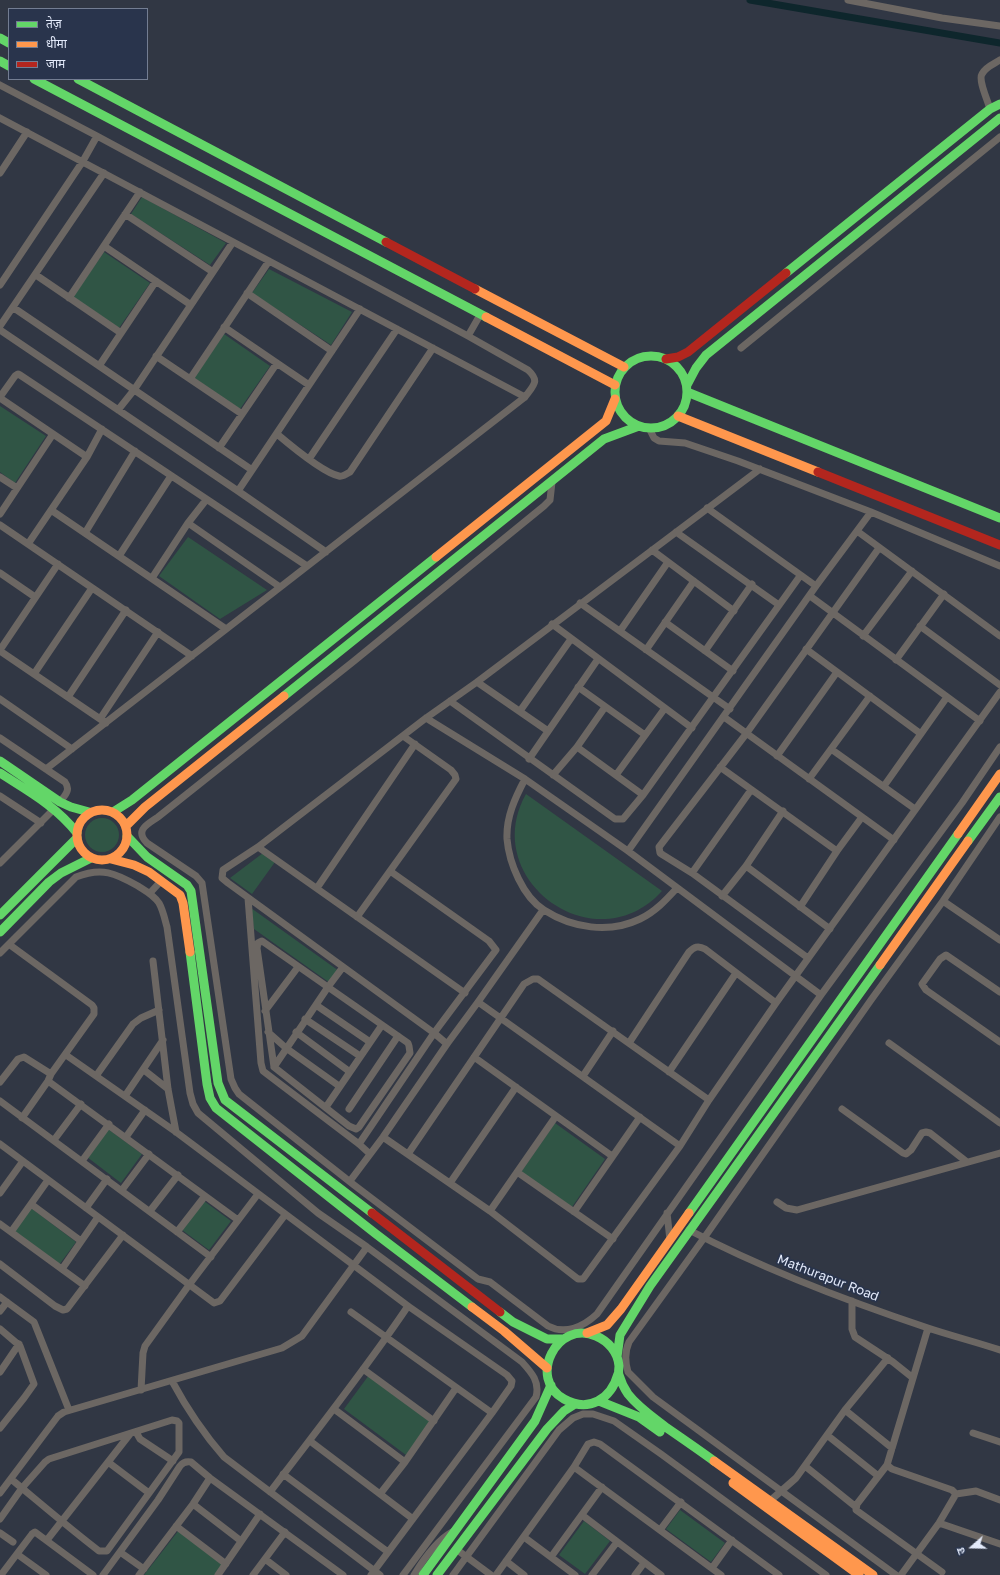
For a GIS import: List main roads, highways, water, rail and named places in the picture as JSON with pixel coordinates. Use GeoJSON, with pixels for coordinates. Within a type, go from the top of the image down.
{"type":"FeatureCollection","features":[{"type":"Feature","properties":{"kind":"waterway"},"geometry":{"type":"LineString","coordinates":[[750,0],[1000,43]]}}]}
